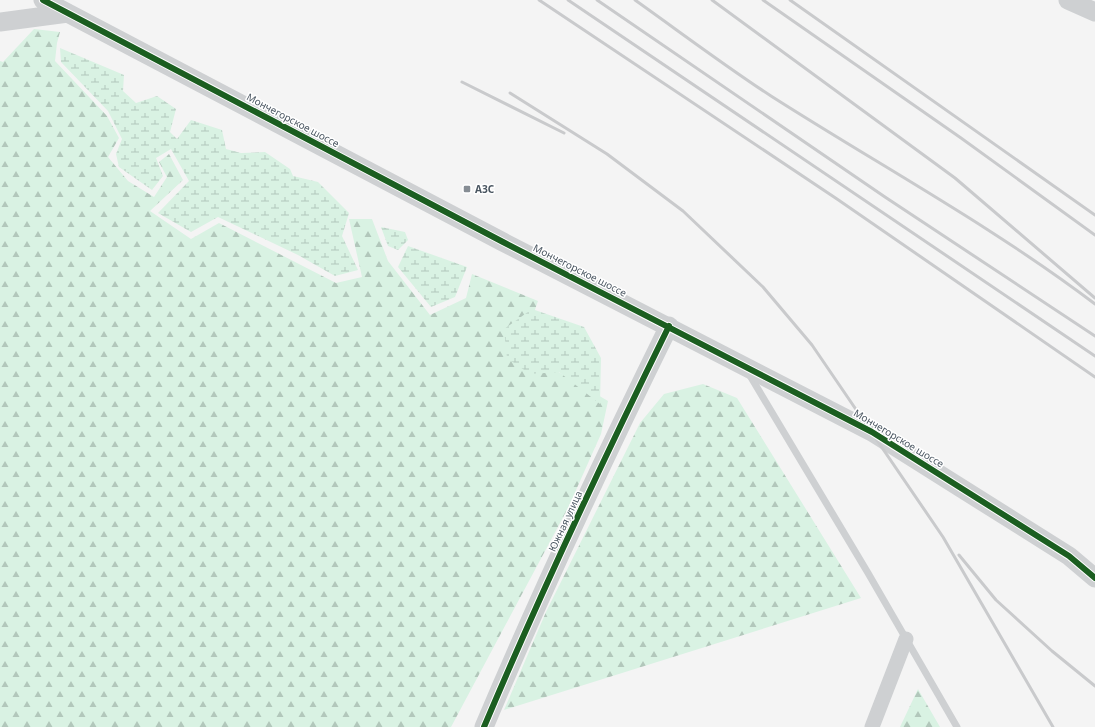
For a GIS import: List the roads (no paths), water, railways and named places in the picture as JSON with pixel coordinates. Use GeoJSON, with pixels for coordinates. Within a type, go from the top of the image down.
{"type":"FeatureCollection","features":[{"type":"Feature","properties":{"kind":"street","name":"Мончегорское шоссе"},"geometry":{"type":"LineString","coordinates":[[43,0],[503,242],[669,326],[872,432],[1069,556],[1095,578]]}},
{"type":"Feature","properties":{"kind":"street"},"geometry":{"type":"LineString","coordinates":[[1068,0],[1095,12]]}},
{"type":"Feature","properties":{"kind":"street"},"geometry":{"type":"LineString","coordinates":[[0,22],[68,13]]}},
{"type":"Feature","properties":{"kind":"street","name":"Южная улица"},"geometry":{"type":"LineString","coordinates":[[484,727],[511,663],[625,416],[669,326]]}},
{"type":"Feature","properties":{"kind":"street"},"geometry":{"type":"LineString","coordinates":[[872,727],[906,640]]}},
{"type":"Feature","properties":{"kind":"lane"},"geometry":{"type":"LineString","coordinates":[[744,365],[957,727]]}},
{"type":"Feature","properties":{"kind":"railway"},"geometry":{"type":"LineString","coordinates":[[539,0],[837,199],[1095,377]]}},
{"type":"Feature","properties":{"kind":"railway"},"geometry":{"type":"LineString","coordinates":[[568,0],[1095,356]]}},
{"type":"Feature","properties":{"kind":"railway"},"geometry":{"type":"LineString","coordinates":[[597,0],[885,197],[1095,336]]}},
{"type":"Feature","properties":{"kind":"railway"},"geometry":{"type":"LineString","coordinates":[[635,0],[771,96],[976,222],[1056,275],[1095,304]]}},
{"type":"Feature","properties":{"kind":"railway"},"geometry":{"type":"LineString","coordinates":[[712,0],[955,178],[1095,298]]}},
{"type":"Feature","properties":{"kind":"railway"},"geometry":{"type":"LineString","coordinates":[[763,0],[961,138],[1095,235]]}},
{"type":"Feature","properties":{"kind":"railway"},"geometry":{"type":"LineString","coordinates":[[790,0],[1095,215]]}},
{"type":"Feature","properties":{"kind":"railway"},"geometry":{"type":"LineString","coordinates":[[462,82],[564,133]]}},
{"type":"Feature","properties":{"kind":"railway"},"geometry":{"type":"LineString","coordinates":[[510,93],[607,154],[683,211],[763,287],[812,345],[943,537],[1053,727]]}},
{"type":"Feature","properties":{"kind":"railway"},"geometry":{"type":"LineString","coordinates":[[959,555],[996,600],[1052,651],[1095,686]]}},
{"type":"Feature","properties":{"kind":"place","name":"АЗС"},"geometry":{"type":"Point","coordinates":[467,189]}}]}
